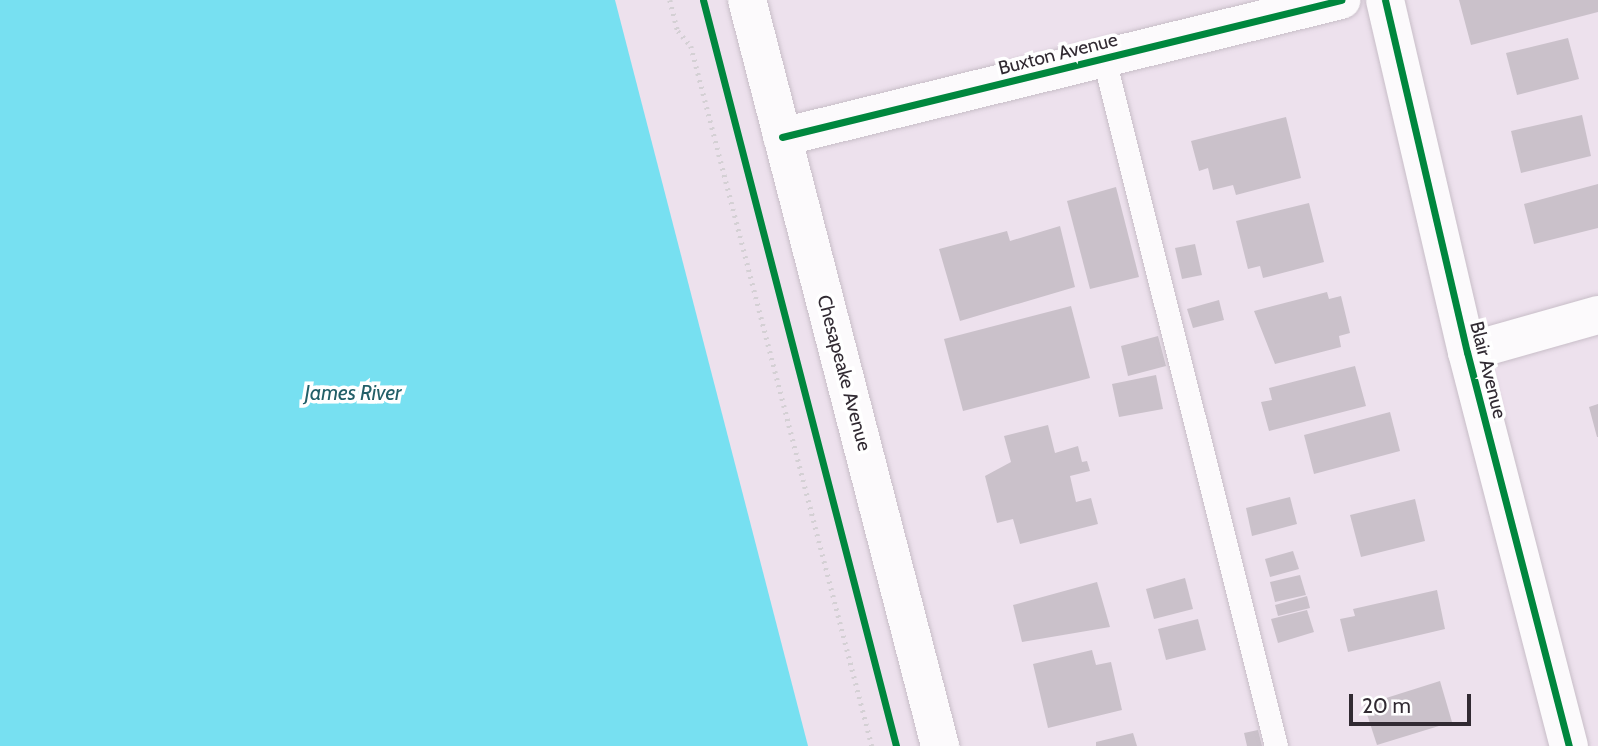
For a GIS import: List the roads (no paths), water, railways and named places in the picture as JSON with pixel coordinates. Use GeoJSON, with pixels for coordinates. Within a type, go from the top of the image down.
{"type":"FeatureCollection","features":[{"type":"Feature","properties":{"kind":"street","name":"Chesapeake Avenue"},"geometry":{"type":"LineString","coordinates":[[747,0],[940,746]]}},
{"type":"Feature","properties":{"kind":"street","name":"Buxton Avenue"},"geometry":{"type":"LineString","coordinates":[[782,136],[1341,0]]}},
{"type":"Feature","properties":{"kind":"street","name":"Blair Avenue"},"geometry":{"type":"LineString","coordinates":[[1385,0],[1467,352],[1569,746]]}},
{"type":"Feature","properties":{"kind":"street"},"geometry":{"type":"LineString","coordinates":[[1467,352],[1598,315]]}},
{"type":"Feature","properties":{"kind":"lane"},"geometry":{"type":"LineString","coordinates":[[1104,59],[1276,746]]}},
{"type":"Feature","properties":{"kind":"water","name":"James River"},"geometry":{"type":"Polygon","coordinates":[[[0,0],[615,0],[808,746],[0,746],[0,0]]]}}]}
